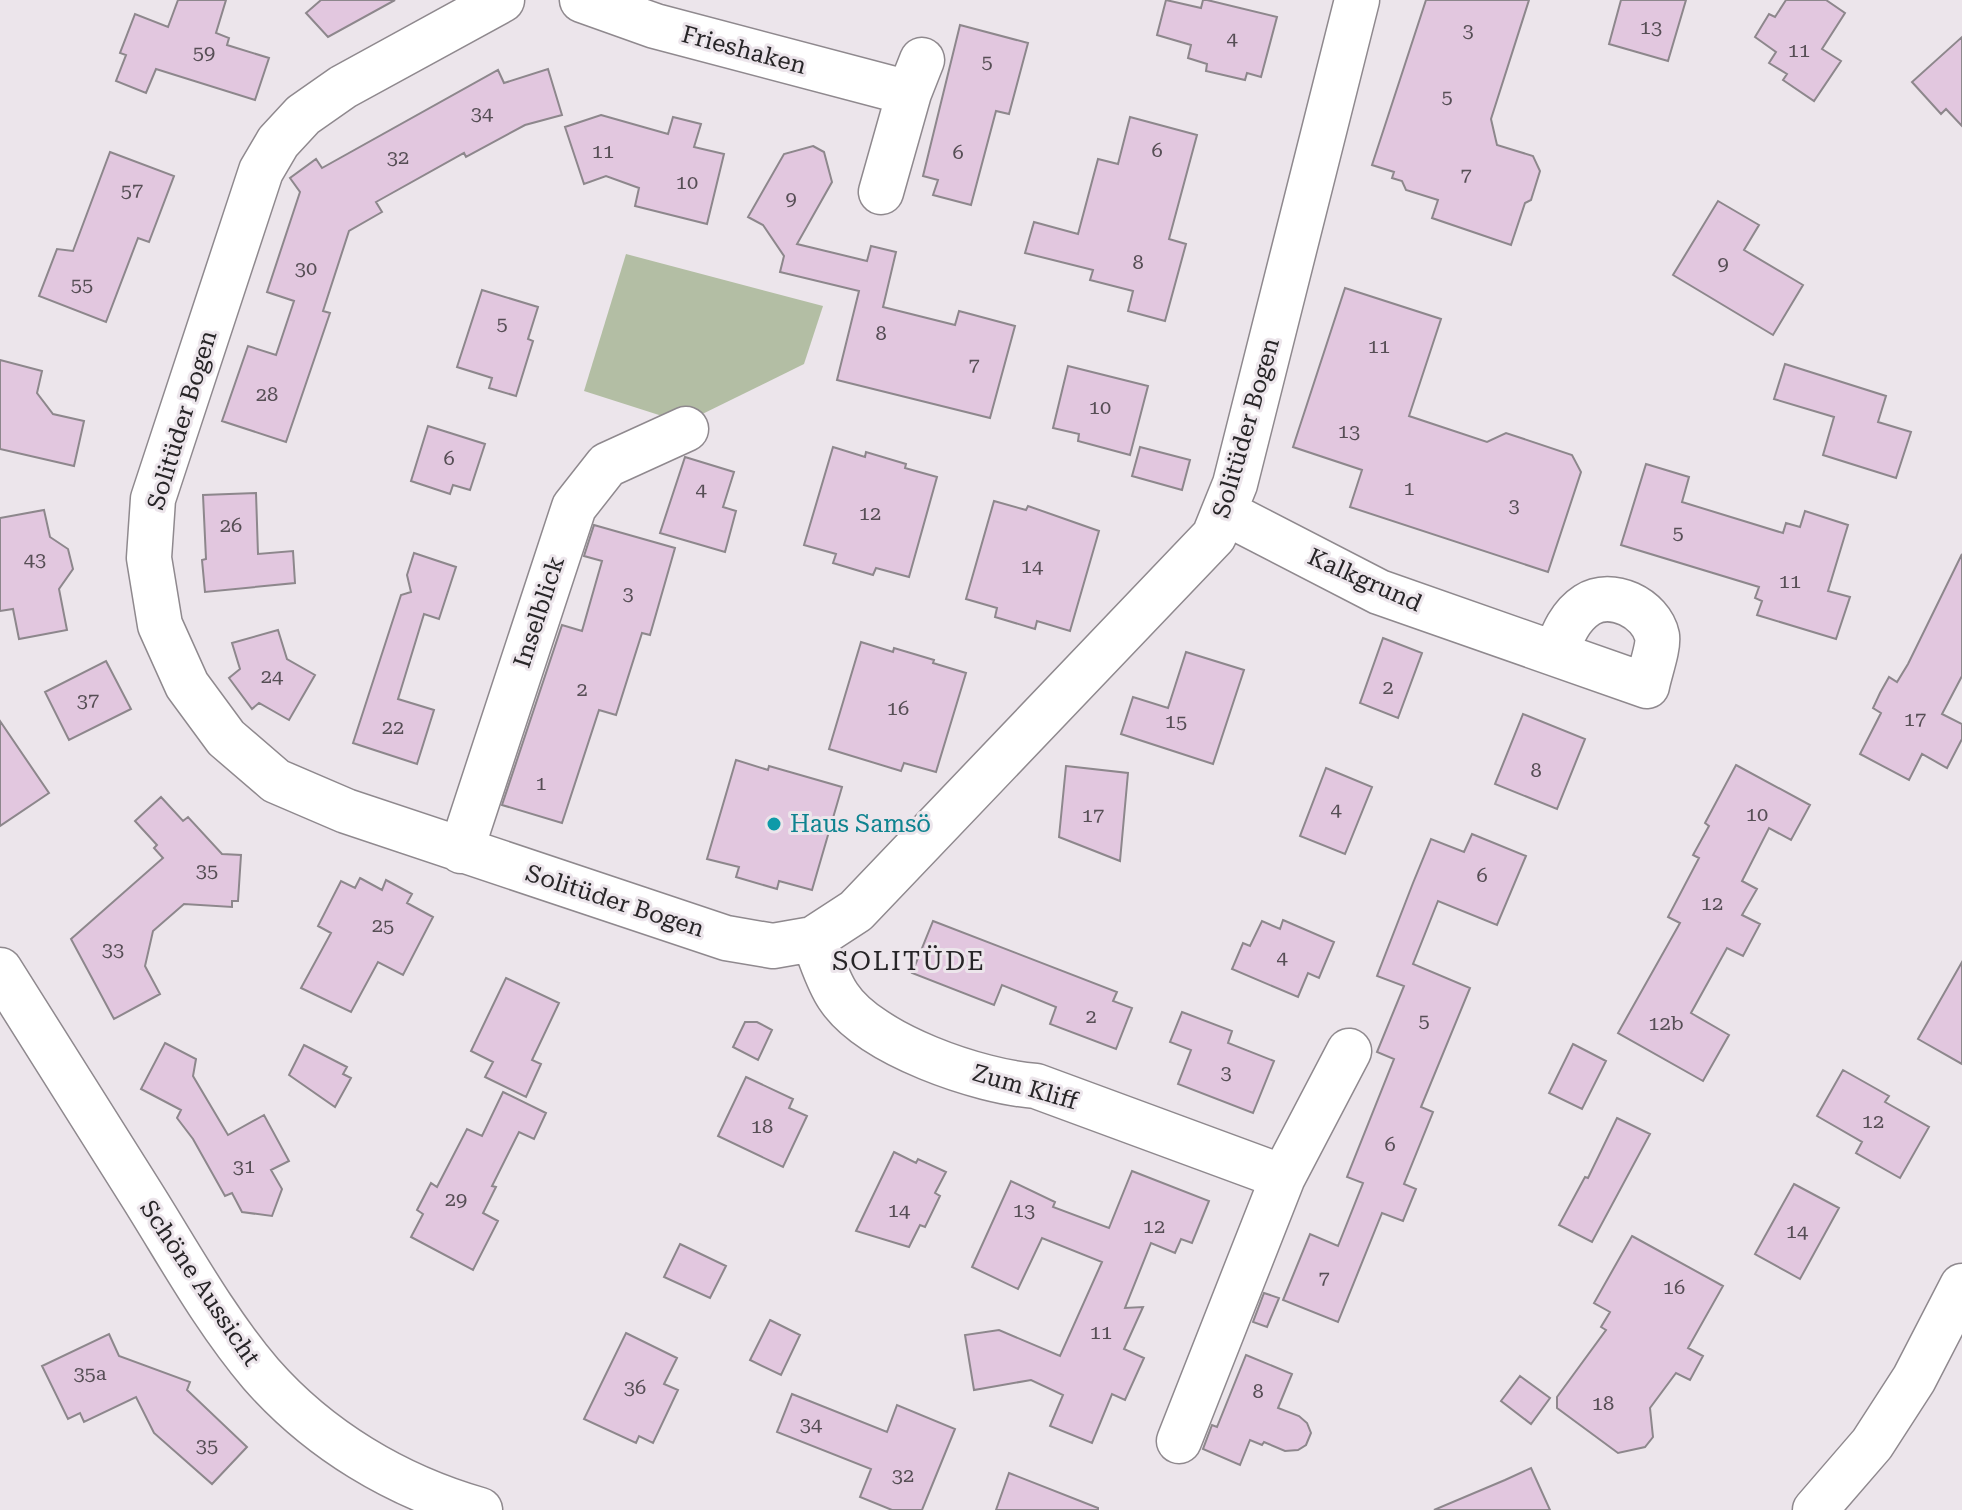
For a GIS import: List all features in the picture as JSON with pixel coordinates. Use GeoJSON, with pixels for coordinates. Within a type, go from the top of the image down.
{"type":"FeatureCollection","features":[{"type":"Feature","properties":{"kind":"street","name":"Solitüder Bogen"},"geometry":{"type":"LineString","coordinates":[[502,0],[343,87],[303,115],[278,142],[261,171],[153,499],[149,558],[160,625],[187,685],[226,738],[276,781],[346,811],[461,851],[726,938],[773,946],[813,939],[856,911],[1214,536],[1235,484],[1357,0]]}},
{"type":"Feature","properties":{"kind":"street","name":"Frieshaken"},"geometry":{"type":"LineString","coordinates":[[582,0],[655,26],[916,76],[881,192]]}},
{"type":"Feature","properties":{"kind":"street","name":"Inselblick"},"geometry":{"type":"LineString","coordinates":[[461,851],[574,507],[607,465],[686,429]]}},
{"type":"Feature","properties":{"kind":"street","name":"Kalkgrund"},"geometry":{"type":"LineString","coordinates":[[1224,512],[1379,592],[1556,652]]}},
{"type":"Feature","properties":{"kind":"street","name":"Zum Kliff"},"geometry":{"type":"LineString","coordinates":[[813,939],[838,996],[870,1028],[911,1051],[1007,1084],[1036,1086],[1283,1177]]}},
{"type":"Feature","properties":{"kind":"street","name":"Schöne Aussicht"},"geometry":{"type":"LineString","coordinates":[[0,970],[220,1319],[262,1375],[317,1427],[355,1455],[391,1476],[452,1502],[480,1510]]}},
{"type":"Feature","properties":{"kind":"street"},"geometry":{"type":"LineString","coordinates":[[1179,1441],[1283,1177],[1349,1051]]}},
{"type":"Feature","properties":{"kind":"street"},"geometry":{"type":"LineString","coordinates":[[1815,1510],[1872,1444],[1914,1379],[1962,1286]]}},
{"type":"Feature","properties":{"kind":"green space"},"geometry":{"type":"Polygon","coordinates":[[[626,254],[823,306],[804,364],[684,423],[584,391],[626,254]]]}},
{"type":"Feature","properties":{"kind":"building"},"geometry":{"type":"Polygon","coordinates":[[[178,0],[226,0],[216,33],[229,38],[227,45],[269,58],[255,100],[156,69],[146,93],[116,81],[126,55],[120,53],[135,14],[168,27],[178,0]]]}},
{"type":"Feature","properties":{"kind":"building"},"geometry":{"type":"Polygon","coordinates":[[[321,0],[395,0],[328,37],[306,13],[321,0]]]}},
{"type":"Feature","properties":{"kind":"building"},"geometry":{"type":"Polygon","coordinates":[[[1166,0],[1201,8],[1203,0],[1207,0],[1277,17],[1261,77],[1247,73],[1245,80],[1206,71],[1207,64],[1188,58],[1191,45],[1157,35],[1166,0]]]}},
{"type":"Feature","properties":{"kind":"building"},"geometry":{"type":"Polygon","coordinates":[[[1426,0],[1529,0],[1491,119],[1497,145],[1533,156],[1540,171],[1511,245],[1432,218],[1438,200],[1406,190],[1402,181],[1392,178],[1394,172],[1372,165],[1426,0]]]}},
{"type":"Feature","properties":{"kind":"building"},"geometry":{"type":"Polygon","coordinates":[[[1621,0],[1686,0],[1668,61],[1609,44],[1621,0]]]}},
{"type":"Feature","properties":{"kind":"building"},"geometry":{"type":"Polygon","coordinates":[[[1786,0],[1826,0],[1845,13],[1822,49],[1841,61],[1814,101],[1783,80],[1787,74],[1769,63],[1776,52],[1755,37],[1769,14],[1775,17],[1786,0]]]}},
{"type":"Feature","properties":{"kind":"building"},"geometry":{"type":"Polygon","coordinates":[[[960,25],[1028,43],[1009,114],[996,111],[971,205],[933,195],[938,180],[923,176],[960,25]]]}},
{"type":"Feature","properties":{"kind":"building"},"geometry":{"type":"Polygon","coordinates":[[[1962,37],[1962,126],[1946,109],[1941,114],[1912,82],[1962,37]]]}},
{"type":"Feature","properties":{"kind":"building"},"geometry":{"type":"Polygon","coordinates":[[[548,69],[562,115],[525,125],[466,157],[464,153],[376,202],[382,212],[349,231],[323,311],[330,313],[286,442],[222,421],[248,346],[276,355],[294,301],[267,292],[300,192],[290,178],[316,159],[322,168],[498,70],[504,83],[548,69]]]}},
{"type":"Feature","properties":{"kind":"building"},"geometry":{"type":"Polygon","coordinates":[[[601,115],[668,134],[673,117],[701,124],[694,147],[724,154],[707,224],[635,206],[639,188],[606,176],[584,184],[565,127],[601,115]]]}},
{"type":"Feature","properties":{"kind":"building"},"geometry":{"type":"Polygon","coordinates":[[[1130,117],[1197,135],[1169,239],[1186,244],[1165,321],[1128,311],[1133,291],[1090,280],[1093,270],[1025,253],[1034,222],[1078,234],[1098,159],[1118,164],[1130,117]]]}},
{"type":"Feature","properties":{"kind":"building"},"geometry":{"type":"Polygon","coordinates":[[[813,146],[824,152],[832,182],[797,244],[867,261],[871,246],[896,252],[883,307],[955,325],[959,311],[1015,326],[990,418],[837,380],[859,291],[780,272],[784,256],[763,225],[748,217],[784,154],[813,146]]]}},
{"type":"Feature","properties":{"kind":"building"},"geometry":{"type":"Polygon","coordinates":[[[110,152],[174,176],[149,242],[138,238],[106,322],[39,296],[57,249],[73,251],[110,152]]]}},
{"type":"Feature","properties":{"kind":"building"},"geometry":{"type":"Polygon","coordinates":[[[1718,201],[1759,225],[1744,250],[1803,285],[1773,335],[1673,275],[1718,201]]]}},
{"type":"Feature","properties":{"kind":"building"},"geometry":{"type":"Polygon","coordinates":[[[1345,288],[1441,319],[1409,416],[1487,442],[1506,433],[1572,455],[1581,472],[1548,572],[1350,507],[1362,470],[1293,447],[1345,288]]]}},
{"type":"Feature","properties":{"kind":"building"},"geometry":{"type":"Polygon","coordinates":[[[482,290],[538,307],[528,339],[533,341],[516,396],[489,388],[492,378],[457,367],[482,290]]]}},
{"type":"Feature","properties":{"kind":"building"},"geometry":{"type":"Polygon","coordinates":[[[0,360],[42,371],[37,393],[53,414],[84,421],[74,466],[0,449],[0,360]]]}},
{"type":"Feature","properties":{"kind":"building"},"geometry":{"type":"Polygon","coordinates":[[[1785,364],[1886,396],[1878,422],[1911,432],[1896,478],[1823,455],[1834,417],[1774,399],[1785,364]]]}},
{"type":"Feature","properties":{"kind":"building"},"geometry":{"type":"Polygon","coordinates":[[[1068,366],[1148,386],[1130,455],[1078,441],[1079,434],[1053,428],[1068,366]]]}},
{"type":"Feature","properties":{"kind":"building"},"geometry":{"type":"Polygon","coordinates":[[[428,426],[485,444],[470,490],[453,485],[450,494],[411,481],[428,426]]]}},
{"type":"Feature","properties":{"kind":"building"},"geometry":{"type":"Polygon","coordinates":[[[833,447],[865,457],[866,452],[937,477],[909,577],[876,568],[873,575],[833,563],[836,554],[804,545],[833,447]]]}},
{"type":"Feature","properties":{"kind":"building"},"geometry":{"type":"Polygon","coordinates":[[[1140,447],[1190,460],[1182,490],[1132,476],[1140,447]]]}},
{"type":"Feature","properties":{"kind":"building"},"geometry":{"type":"Polygon","coordinates":[[[685,457],[734,472],[723,507],[736,511],[725,552],[660,533],[685,457]]]}},
{"type":"Feature","properties":{"kind":"building"},"geometry":{"type":"Polygon","coordinates":[[[1646,464],[1689,477],[1682,502],[1783,533],[1786,523],[1800,527],[1805,511],[1848,525],[1828,591],[1850,597],[1836,639],[1757,615],[1762,601],[1755,598],[1759,587],[1621,545],[1646,464]]]}},
{"type":"Feature","properties":{"kind":"building"},"geometry":{"type":"Polygon","coordinates":[[[256,493],[258,554],[293,551],[295,583],[205,592],[203,495],[256,493]]]}},
{"type":"Feature","properties":{"kind":"building"},"geometry":{"type":"Polygon","coordinates":[[[994,501],[1026,510],[1028,506],[1099,531],[1070,631],[1037,621],[1035,629],[995,617],[997,608],[966,599],[994,501]]]}},
{"type":"Feature","properties":{"kind":"building"},"geometry":{"type":"Polygon","coordinates":[[[44,510],[50,537],[68,549],[73,569],[59,589],[67,630],[19,639],[13,609],[0,611],[0,518],[44,510]]]}},
{"type":"Feature","properties":{"kind":"building"},"geometry":{"type":"Polygon","coordinates":[[[594,525],[675,548],[650,635],[642,633],[616,715],[599,710],[562,823],[502,805],[562,625],[582,631],[602,561],[584,556],[594,525]]]}},
{"type":"Feature","properties":{"kind":"building"},"geometry":{"type":"Polygon","coordinates":[[[414,553],[456,567],[439,619],[424,614],[398,699],[434,710],[417,764],[353,743],[401,595],[411,592],[407,575],[414,553]]]}},
{"type":"Feature","properties":{"kind":"building"},"geometry":{"type":"Polygon","coordinates":[[[1962,554],[1962,676],[1942,714],[1962,724],[1962,739],[1947,768],[1922,754],[1909,780],[1860,754],[1881,713],[1873,708],[1880,693],[1889,677],[1897,682],[1908,664],[1962,554]]]}},
{"type":"Feature","properties":{"kind":"building"},"geometry":{"type":"Polygon","coordinates":[[[278,630],[287,659],[315,675],[289,720],[259,703],[252,709],[229,678],[240,669],[232,643],[278,630]]]}},
{"type":"Feature","properties":{"kind":"building"},"geometry":{"type":"Polygon","coordinates":[[[1383,638],[1422,653],[1398,718],[1360,703],[1383,638]]]}},
{"type":"Feature","properties":{"kind":"building"},"geometry":{"type":"Polygon","coordinates":[[[861,642],[893,652],[894,648],[966,673],[936,772],[904,763],[901,771],[829,749],[861,642]]]}},
{"type":"Feature","properties":{"kind":"building"},"geometry":{"type":"Polygon","coordinates":[[[1186,652],[1244,670],[1213,764],[1121,734],[1133,697],[1168,708],[1186,652]]]}},
{"type":"Feature","properties":{"kind":"building"},"geometry":{"type":"Polygon","coordinates":[[[106,661],[131,709],[69,740],[45,692],[106,661]]]}},
{"type":"Feature","properties":{"kind":"building"},"geometry":{"type":"Polygon","coordinates":[[[1523,714],[1585,739],[1557,809],[1495,784],[1523,714]]]}},
{"type":"Feature","properties":{"kind":"building"},"geometry":{"type":"Polygon","coordinates":[[[0,721],[49,793],[0,826],[0,721]]]}},
{"type":"Feature","properties":{"kind":"building","name":"Haus Samsö"},"geometry":{"type":"Polygon","coordinates":[[[736,760],[842,787],[812,890],[779,881],[777,889],[736,877],[739,867],[707,859],[736,760]]]}},
{"type":"Feature","properties":{"kind":"building"},"geometry":{"type":"Polygon","coordinates":[[[1736,765],[1810,805],[1791,840],[1769,828],[1742,881],[1757,889],[1742,915],[1760,924],[1743,956],[1727,948],[1691,1013],[1729,1035],[1703,1081],[1618,1033],[1680,923],[1668,917],[1699,858],[1693,855],[1709,826],[1705,823],[1736,765]]]}},
{"type":"Feature","properties":{"kind":"building"},"geometry":{"type":"Polygon","coordinates":[[[1066,766],[1128,773],[1120,861],[1059,837],[1066,766]]]}},
{"type":"Feature","properties":{"kind":"building"},"geometry":{"type":"Polygon","coordinates":[[[1326,768],[1372,787],[1345,854],[1300,836],[1326,768]]]}},
{"type":"Feature","properties":{"kind":"building"},"geometry":{"type":"Polygon","coordinates":[[[161,797],[183,821],[188,817],[222,854],[241,855],[238,901],[232,901],[232,907],[184,904],[153,931],[145,966],[160,994],[114,1019],[71,939],[163,858],[154,848],[157,845],[135,821],[161,797]]]}},
{"type":"Feature","properties":{"kind":"building"},"geometry":{"type":"Polygon","coordinates":[[[1472,834],[1526,856],[1497,925],[1438,901],[1413,964],[1470,988],[1421,1107],[1433,1112],[1404,1184],[1416,1189],[1403,1221],[1382,1213],[1338,1322],[1283,1300],[1310,1234],[1338,1246],[1363,1183],[1347,1177],[1394,1059],[1377,1052],[1404,986],[1377,976],[1413,883],[1431,839],[1464,852],[1472,834]]]}},
{"type":"Feature","properties":{"kind":"building"},"geometry":{"type":"Polygon","coordinates":[[[360,878],[382,890],[386,880],[412,894],[407,903],[433,917],[403,975],[378,962],[351,1012],[301,988],[331,933],[318,926],[341,881],[355,888],[360,878]]]}},
{"type":"Feature","properties":{"kind":"building"},"geometry":{"type":"Polygon","coordinates":[[[1283,920],[1334,942],[1319,978],[1308,973],[1298,997],[1232,969],[1243,943],[1250,946],[1262,921],[1280,929],[1283,920]]]}},
{"type":"Feature","properties":{"kind":"building"},"geometry":{"type":"Polygon","coordinates":[[[933,921],[1117,992],[1113,1001],[1132,1008],[1116,1049],[1050,1024],[1056,1007],[1002,985],[994,1005],[912,973],[933,921]]]}},
{"type":"Feature","properties":{"kind":"building"},"geometry":{"type":"Polygon","coordinates":[[[1962,962],[1962,1064],[1918,1039],[1962,962]]]}},
{"type":"Feature","properties":{"kind":"building"},"geometry":{"type":"Polygon","coordinates":[[[506,978],[559,1003],[532,1060],[541,1064],[526,1097],[485,1077],[493,1062],[471,1051],[506,978]]]}},
{"type":"Feature","properties":{"kind":"building"},"geometry":{"type":"Polygon","coordinates":[[[1182,1012],[1232,1031],[1228,1043],[1274,1061],[1253,1113],[1178,1084],[1191,1050],[1170,1042],[1182,1012]]]}},
{"type":"Feature","properties":{"kind":"building"},"geometry":{"type":"Polygon","coordinates":[[[745,1022],[757,1022],[772,1030],[758,1060],[733,1047],[745,1022]]]}},
{"type":"Feature","properties":{"kind":"building"},"geometry":{"type":"Polygon","coordinates":[[[165,1043],[196,1059],[193,1076],[228,1135],[264,1115],[289,1161],[271,1170],[282,1189],[272,1216],[242,1212],[232,1193],[225,1196],[193,1139],[177,1118],[181,1110],[141,1089],[165,1043]]]}},
{"type":"Feature","properties":{"kind":"building"},"geometry":{"type":"Polygon","coordinates":[[[1573,1044],[1606,1061],[1582,1109],[1549,1093],[1573,1044]]]}},
{"type":"Feature","properties":{"kind":"building"},"geometry":{"type":"Polygon","coordinates":[[[304,1045],[347,1067],[343,1074],[351,1078],[335,1107],[289,1075],[304,1045]]]}},
{"type":"Feature","properties":{"kind":"building"},"geometry":{"type":"Polygon","coordinates":[[[1843,1070],[1889,1096],[1885,1102],[1929,1127],[1900,1178],[1856,1153],[1862,1142],[1817,1116],[1843,1070]]]}},
{"type":"Feature","properties":{"kind":"building"},"geometry":{"type":"Polygon","coordinates":[[[746,1077],[793,1099],[789,1108],[807,1116],[783,1167],[718,1136],[746,1077]]]}},
{"type":"Feature","properties":{"kind":"building"},"geometry":{"type":"Polygon","coordinates":[[[503,1092],[546,1113],[534,1139],[519,1132],[492,1186],[496,1187],[483,1213],[498,1221],[473,1270],[411,1237],[423,1214],[417,1210],[431,1183],[437,1187],[467,1129],[482,1136],[503,1092]]]}},
{"type":"Feature","properties":{"kind":"building"},"geometry":{"type":"Polygon","coordinates":[[[1617,1118],[1650,1134],[1592,1242],[1559,1225],[1585,1177],[1588,1178],[1617,1118]]]}},
{"type":"Feature","properties":{"kind":"building"},"geometry":{"type":"Polygon","coordinates":[[[894,1152],[946,1172],[935,1193],[940,1196],[925,1227],[920,1225],[909,1247],[856,1231],[894,1152]]]}},
{"type":"Feature","properties":{"kind":"building"},"geometry":{"type":"Polygon","coordinates":[[[1132,1171],[1209,1201],[1192,1243],[1181,1239],[1175,1253],[1151,1243],[1125,1308],[1143,1307],[1124,1349],[1144,1358],[1125,1400],[1112,1394],[1092,1443],[1050,1426],[1063,1395],[1031,1380],[974,1390],[965,1335],[999,1330],[1060,1356],[1102,1262],[1042,1238],[1018,1289],[972,1267],[1011,1181],[1055,1202],[1053,1207],[1109,1228],[1132,1171]]]}},
{"type":"Feature","properties":{"kind":"building"},"geometry":{"type":"Polygon","coordinates":[[[1794,1184],[1839,1208],[1800,1279],[1755,1254],[1794,1184]]]}},
{"type":"Feature","properties":{"kind":"building"},"geometry":{"type":"Polygon","coordinates":[[[1632,1236],[1723,1286],[1688,1348],[1703,1356],[1690,1380],[1676,1373],[1650,1408],[1653,1437],[1645,1447],[1618,1453],[1557,1408],[1557,1397],[1606,1330],[1601,1327],[1610,1312],[1594,1303],[1632,1236]]]}},
{"type":"Feature","properties":{"kind":"building"},"geometry":{"type":"Polygon","coordinates":[[[680,1244],[726,1266],[710,1298],[664,1277],[680,1244]]]}},
{"type":"Feature","properties":{"kind":"building"},"geometry":{"type":"Polygon","coordinates":[[[1264,1293],[1279,1298],[1267,1327],[1253,1322],[1264,1293]]]}},
{"type":"Feature","properties":{"kind":"building"},"geometry":{"type":"Polygon","coordinates":[[[770,1320],[800,1335],[781,1375],[750,1360],[770,1320]]]}},
{"type":"Feature","properties":{"kind":"building"},"geometry":{"type":"Polygon","coordinates":[[[626,1333],[677,1358],[664,1384],[678,1390],[653,1443],[639,1436],[636,1443],[584,1419],[626,1333]]]}},
{"type":"Feature","properties":{"kind":"building"},"geometry":{"type":"Polygon","coordinates":[[[109,1334],[119,1356],[190,1382],[187,1390],[247,1447],[212,1484],[154,1433],[136,1397],[84,1422],[80,1413],[68,1419],[42,1366],[109,1334]]]}},
{"type":"Feature","properties":{"kind":"building"},"geometry":{"type":"Polygon","coordinates":[[[1246,1355],[1292,1374],[1278,1408],[1299,1416],[1307,1423],[1311,1433],[1306,1445],[1298,1450],[1285,1451],[1250,1440],[1240,1465],[1203,1449],[1212,1425],[1217,1427],[1246,1355]]]}},
{"type":"Feature","properties":{"kind":"building"},"geometry":{"type":"Polygon","coordinates":[[[1520,1376],[1550,1398],[1531,1424],[1501,1401],[1520,1376]]]}},
{"type":"Feature","properties":{"kind":"building"},"geometry":{"type":"Polygon","coordinates":[[[792,1394],[887,1432],[897,1405],[955,1429],[922,1510],[892,1510],[860,1497],[871,1469],[777,1432],[792,1394]]]}},
{"type":"Feature","properties":{"kind":"building"},"geometry":{"type":"Polygon","coordinates":[[[1531,1468],[1550,1510],[1434,1510],[1505,1480],[1531,1468]]]}},
{"type":"Feature","properties":{"kind":"building"},"geometry":{"type":"Polygon","coordinates":[[[1009,1473],[1098,1508],[1098,1510],[996,1510],[1009,1473]]]}},
{"type":"Feature","properties":{"kind":"place","name":"Haus Samsö"},"geometry":{"type":"Point","coordinates":[774,824]}},
{"type":"Feature","properties":{"kind":"district","name":"SOLITÜDE"},"geometry":{"type":"Point","coordinates":[909,961]}}]}
